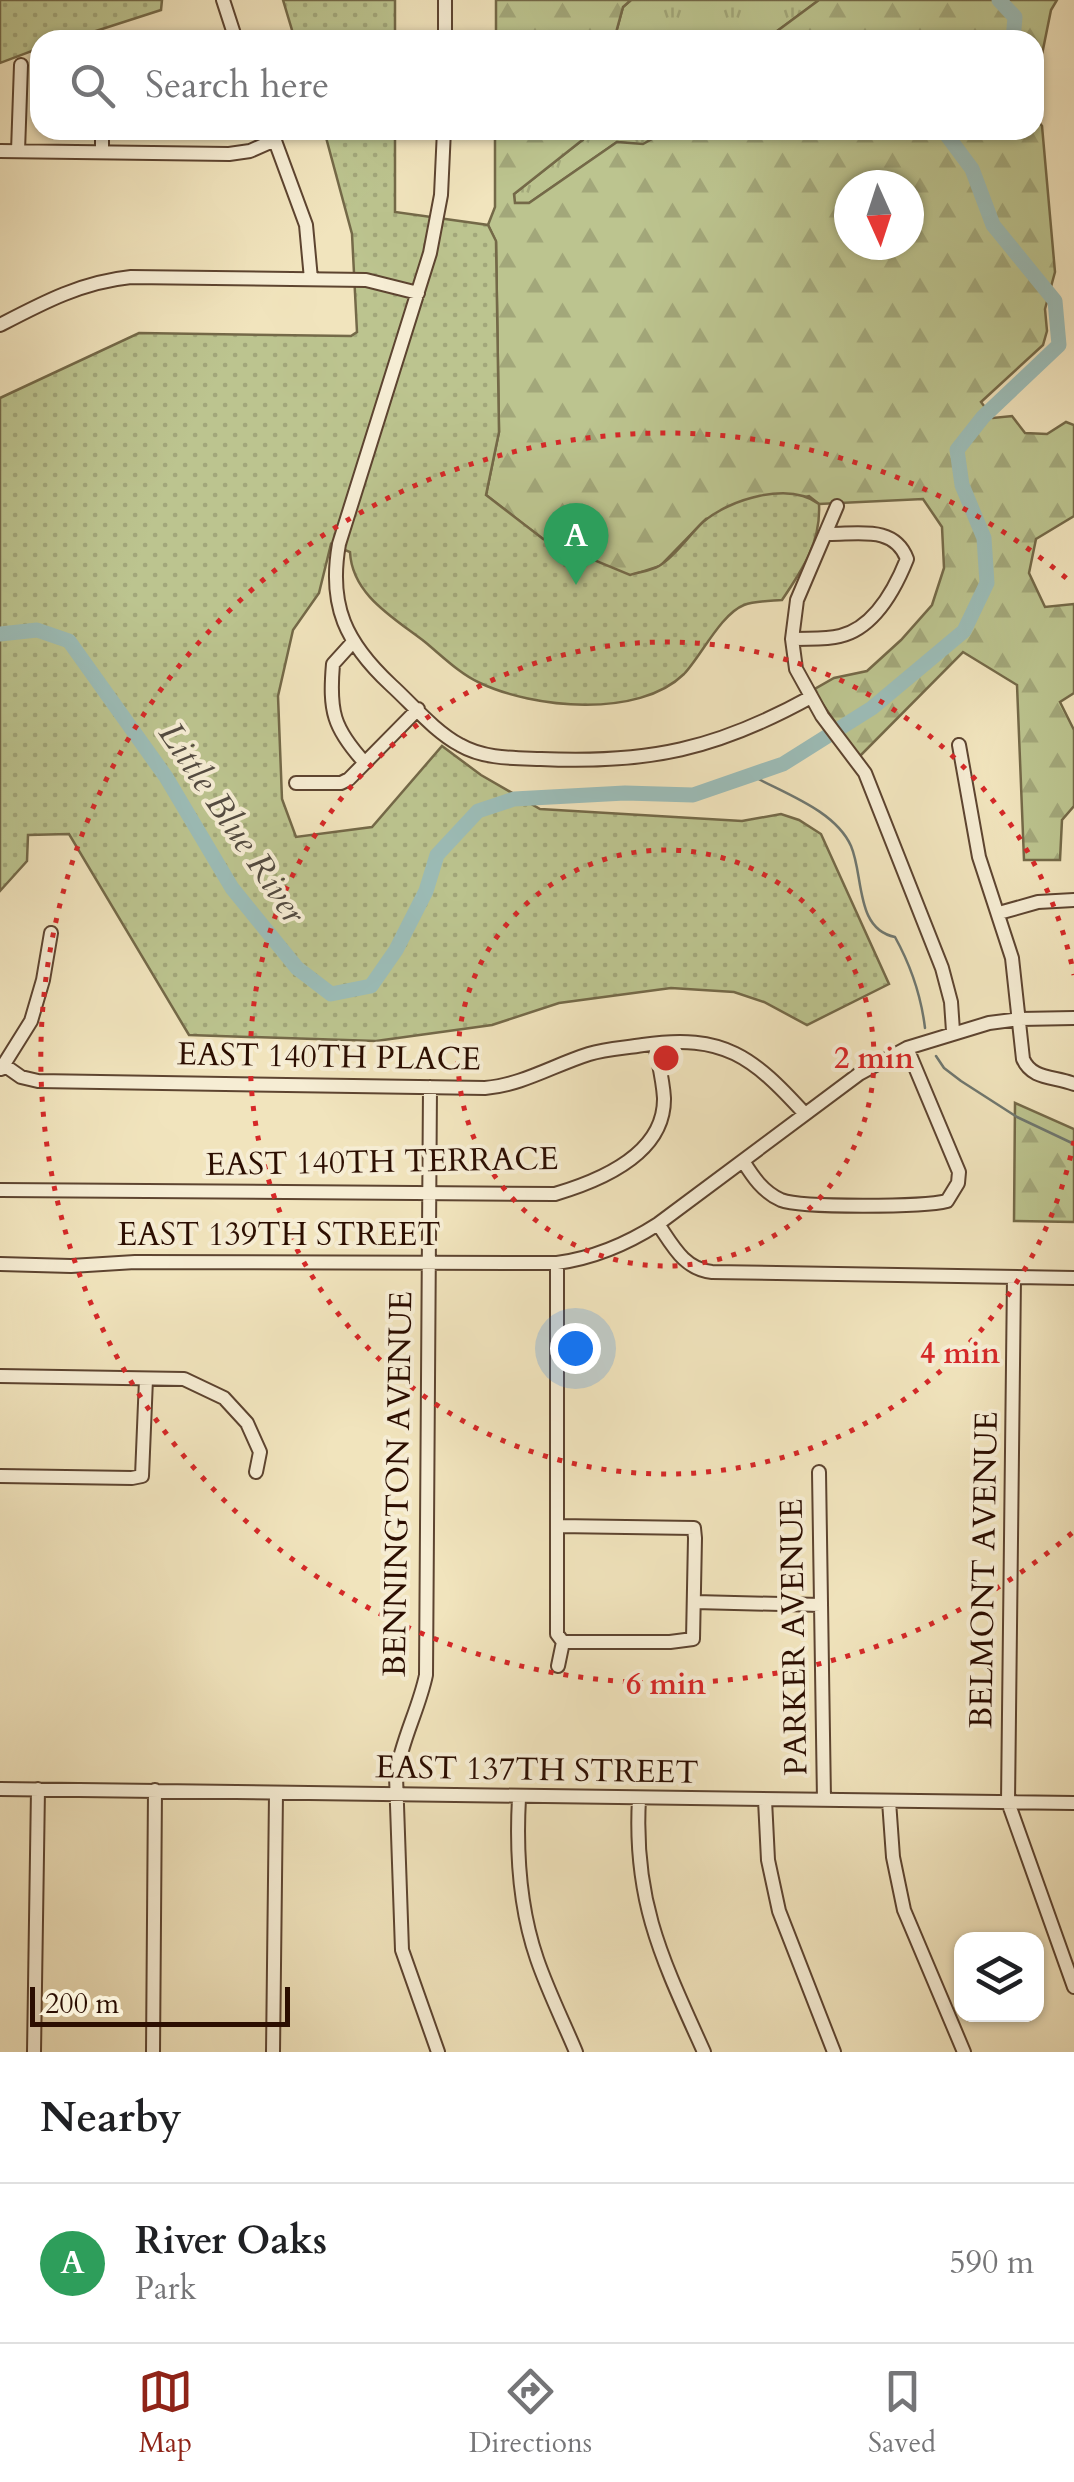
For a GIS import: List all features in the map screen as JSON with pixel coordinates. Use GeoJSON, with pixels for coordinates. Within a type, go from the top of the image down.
{"type":"FeatureCollection","features":[{"type":"Feature","properties":{"kind":"street"},"geometry":{"type":"LineString","coordinates":[[223,0],[230,30]]}},
{"type":"Feature","properties":{"kind":"street"},"geometry":{"type":"LineString","coordinates":[[444,30],[445,0]]}},
{"type":"Feature","properties":{"kind":"street"},"geometry":{"type":"LineString","coordinates":[[18,151],[21,65]]}},
{"type":"Feature","properties":{"kind":"street"},"geometry":{"type":"LineString","coordinates":[[102,140],[102,152]]}},
{"type":"Feature","properties":{"kind":"street"},"geometry":{"type":"LineString","coordinates":[[0,151],[229,154],[250,151],[266,140]]}},
{"type":"Feature","properties":{"kind":"street"},"geometry":{"type":"LineString","coordinates":[[275,140],[306,225],[311,279]]}},
{"type":"Feature","properties":{"kind":"street"},"geometry":{"type":"LineString","coordinates":[[444,140],[441,195],[430,252],[339,544],[335,567],[338,609],[352,643],[461,746],[488,756],[586,761],[637,758],[701,747],[767,722],[810,698]]}},
{"type":"Feature","properties":{"kind":"street"},"geometry":{"type":"LineString","coordinates":[[0,325],[63,292],[99,280],[131,277],[366,280],[418,293]]}},
{"type":"Feature","properties":{"kind":"street"},"geometry":{"type":"LineString","coordinates":[[837,506],[798,600],[792,639],[796,670],[822,716],[865,772],[942,968],[953,1031]]}},
{"type":"Feature","properties":{"kind":"street"},"geometry":{"type":"LineString","coordinates":[[792,639],[840,636],[859,628],[888,597],[907,559],[902,545],[887,535],[825,534]]}},
{"type":"Feature","properties":{"kind":"street"},"geometry":{"type":"LineString","coordinates":[[352,643],[333,664],[332,712],[344,740],[365,763]]}},
{"type":"Feature","properties":{"kind":"street"},"geometry":{"type":"LineString","coordinates":[[296,784],[341,783],[418,709]]}},
{"type":"Feature","properties":{"kind":"street"},"geometry":{"type":"LineString","coordinates":[[958,745],[979,857],[1012,958],[1023,1059],[1028,1069],[1038,1075],[1074,1084]]}},
{"type":"Feature","properties":{"kind":"street"},"geometry":{"type":"LineString","coordinates":[[999,913],[1038,902],[1074,900]]}},
{"type":"Feature","properties":{"kind":"street"},"geometry":{"type":"LineString","coordinates":[[2,1068],[31,1021],[51,933]]}},
{"type":"Feature","properties":{"kind":"street","name":"EAST 139TH STREET"},"geometry":{"type":"LineString","coordinates":[[0,1264],[558,1263],[600,1253],[658,1224],[859,1074],[907,1048],[953,1031],[1020,1019],[1074,1018]]}},
{"type":"Feature","properties":{"kind":"street","name":"EAST 140TH PLACE"},"geometry":{"type":"LineString","coordinates":[[2,1068],[38,1081],[499,1087],[593,1053],[696,1042],[738,1054],[770,1075],[805,1114]]}},
{"type":"Feature","properties":{"kind":"street","name":"EAST 140TH TERRACE"},"geometry":{"type":"LineString","coordinates":[[0,1190],[554,1194],[590,1184],[615,1171],[643,1147],[661,1118],[664,1099],[656,1044]]}},
{"type":"Feature","properties":{"kind":"street"},"geometry":{"type":"LineString","coordinates":[[743,1160],[766,1192],[790,1202],[924,1206],[947,1201],[955,1192],[959,1172],[907,1048]]}},
{"type":"Feature","properties":{"kind":"street","name":"BENNINGTON AVENUE"},"geometry":{"type":"LineString","coordinates":[[430,1087],[426,1675],[399,1756],[397,1797],[402,1950],[438,2052]]}},
{"type":"Feature","properties":{"kind":"street"},"geometry":{"type":"LineString","coordinates":[[658,1224],[682,1258],[699,1270],[1074,1278]]}},
{"type":"Feature","properties":{"kind":"street"},"geometry":{"type":"LineString","coordinates":[[558,1263],[557,1634],[563,1642],[558,1666]]}},
{"type":"Feature","properties":{"kind":"street","name":"BELMONT AVENUE"},"geometry":{"type":"LineString","coordinates":[[1008,1802],[1014,1278]]}},
{"type":"Feature","properties":{"kind":"street"},"geometry":{"type":"LineString","coordinates":[[0,1376],[184,1379],[224,1398],[247,1423],[260,1452],[256,1472]]}},
{"type":"Feature","properties":{"kind":"street"},"geometry":{"type":"LineString","coordinates":[[0,1476],[142,1476],[146,1379]]}},
{"type":"Feature","properties":{"kind":"street","name":"PARKER AVENUE"},"geometry":{"type":"LineString","coordinates":[[820,1472],[824,1800]]}},
{"type":"Feature","properties":{"kind":"street"},"geometry":{"type":"LineString","coordinates":[[558,1526],[694,1528],[693,1639],[563,1642]]}},
{"type":"Feature","properties":{"kind":"street"},"geometry":{"type":"LineString","coordinates":[[695,1602],[821,1605]]}},
{"type":"Feature","properties":{"kind":"street","name":"EAST 137TH STREET"},"geometry":{"type":"LineString","coordinates":[[0,1789],[1074,1804]]}},
{"type":"Feature","properties":{"kind":"street"},"geometry":{"type":"LineString","coordinates":[[34,2052],[38,1790]]}},
{"type":"Feature","properties":{"kind":"street"},"geometry":{"type":"LineString","coordinates":[[153,2052],[154,1790]]}},
{"type":"Feature","properties":{"kind":"street"},"geometry":{"type":"LineString","coordinates":[[273,2052],[276,1794]]}},
{"type":"Feature","properties":{"kind":"street"},"geometry":{"type":"LineString","coordinates":[[518,1798],[518,1862],[528,1926],[576,2052]]}},
{"type":"Feature","properties":{"kind":"street"},"geometry":{"type":"LineString","coordinates":[[639,1799],[638,1860],[648,1920],[704,2052]]}},
{"type":"Feature","properties":{"kind":"street"},"geometry":{"type":"LineString","coordinates":[[765,1800],[768,1860],[779,1912],[834,2052]]}},
{"type":"Feature","properties":{"kind":"street"},"geometry":{"type":"LineString","coordinates":[[889,1801],[893,1858],[904,1910],[964,2052]]}},
{"type":"Feature","properties":{"kind":"street"},"geometry":{"type":"LineString","coordinates":[[1008,1802],[1074,1987]]}},
{"type":"Feature","properties":{"kind":"green space"},"geometry":{"type":"Polygon","coordinates":[[[0,0],[162,0],[161,10],[99,30],[30,30],[30,52],[0,63],[0,0]]]}},
{"type":"Feature","properties":{"kind":"green space"},"geometry":{"type":"Polygon","coordinates":[[[283,0],[395,0],[395,30],[292,30],[283,0]]]}},
{"type":"Feature","properties":{"kind":"green space"},"geometry":{"type":"Polygon","coordinates":[[[496,0],[631,0],[623,7],[617,30],[496,30],[496,0]]]}},
{"type":"Feature","properties":{"kind":"green space"},"geometry":{"type":"Polygon","coordinates":[[[631,0],[819,0],[778,30],[617,30],[623,7],[631,0]]]}},
{"type":"Feature","properties":{"kind":"green space"},"geometry":{"type":"Polygon","coordinates":[[[819,0],[1057,0],[1044,45],[1044,30],[778,30],[819,0]]]}},
{"type":"Feature","properties":{"kind":"green space"},"geometry":{"type":"Polygon","coordinates":[[[327,140],[395,140],[395,212],[488,225],[496,241],[499,432],[486,495],[543,539],[630,575],[659,566],[703,522],[744,500],[776,494],[807,497],[819,504],[819,518],[809,555],[782,600],[753,603],[736,610],[719,626],[684,674],[664,688],[640,698],[585,705],[502,692],[473,679],[377,604],[358,581],[350,552],[331,544],[319,593],[293,630],[278,696],[282,799],[296,837],[372,827],[442,746],[481,775],[540,809],[742,821],[781,814],[821,834],[889,984],[807,1025],[764,1002],[734,992],[671,988],[559,1003],[492,1025],[376,1041],[189,1035],[69,834],[28,835],[27,861],[0,891],[0,398],[139,333],[351,336],[357,332],[352,234],[327,140]]]}},
{"type":"Feature","properties":{"kind":"green space"},"geometry":{"type":"Polygon","coordinates":[[[495,140],[582,140],[514,194],[515,203],[529,203],[617,142],[1043,140],[1055,272],[1045,309],[1047,331],[1043,345],[981,402],[993,418],[1012,416],[1025,433],[1047,434],[1066,422],[1074,425],[1074,516],[1036,539],[1029,573],[1045,607],[1074,604],[1074,693],[1060,702],[1074,730],[1074,806],[1062,820],[1060,860],[1024,860],[1017,685],[963,652],[859,757],[813,690],[834,678],[867,671],[932,605],[944,568],[942,527],[923,499],[819,504],[809,496],[706,519],[660,566],[629,576],[543,539],[486,495],[499,432],[496,242],[488,225],[495,207],[495,140]]]}},
{"type":"Feature","properties":{"kind":"green space"},"geometry":{"type":"Polygon","coordinates":[[[582,140],[651,140],[643,145],[617,142],[529,203],[514,203],[514,194],[582,140]]]}},
{"type":"Feature","properties":{"kind":"green space"},"geometry":{"type":"Polygon","coordinates":[[[1015,1103],[1074,1129],[1074,1222],[1014,1221],[1015,1103]]]}},
{"type":"Feature","properties":{"kind":"waterway","name":"Little Blue River"},"geometry":{"type":"LineString","coordinates":[[999,0],[1015,17],[1014,30]]}},
{"type":"Feature","properties":{"kind":"waterway","name":"Little Blue River"},"geometry":{"type":"LineString","coordinates":[[0,634],[37,630],[69,641],[166,777],[232,888],[297,968],[331,994],[371,986],[396,950],[426,891],[437,855],[478,811],[514,799],[625,793],[693,795],[783,764],[872,708],[964,631],[987,583],[984,538],[962,485],[957,450],[983,417],[1059,345],[1055,301],[993,225],[972,169],[950,140]]}},
{"type":"Feature","properties":{"kind":"waterway"},"geometry":{"type":"LineString","coordinates":[[751,775],[821,812],[843,833],[855,858],[867,913],[882,932],[895,937],[906,959],[925,1028]]}},
{"type":"Feature","properties":{"kind":"waterway"},"geometry":{"type":"LineString","coordinates":[[936,1056],[961,1081],[1017,1117],[1074,1144]]}},
{"type":"Feature","properties":{"kind":"place","name":"River Oaks"},"geometry":{"type":"Point","coordinates":[576,585]}}]}
